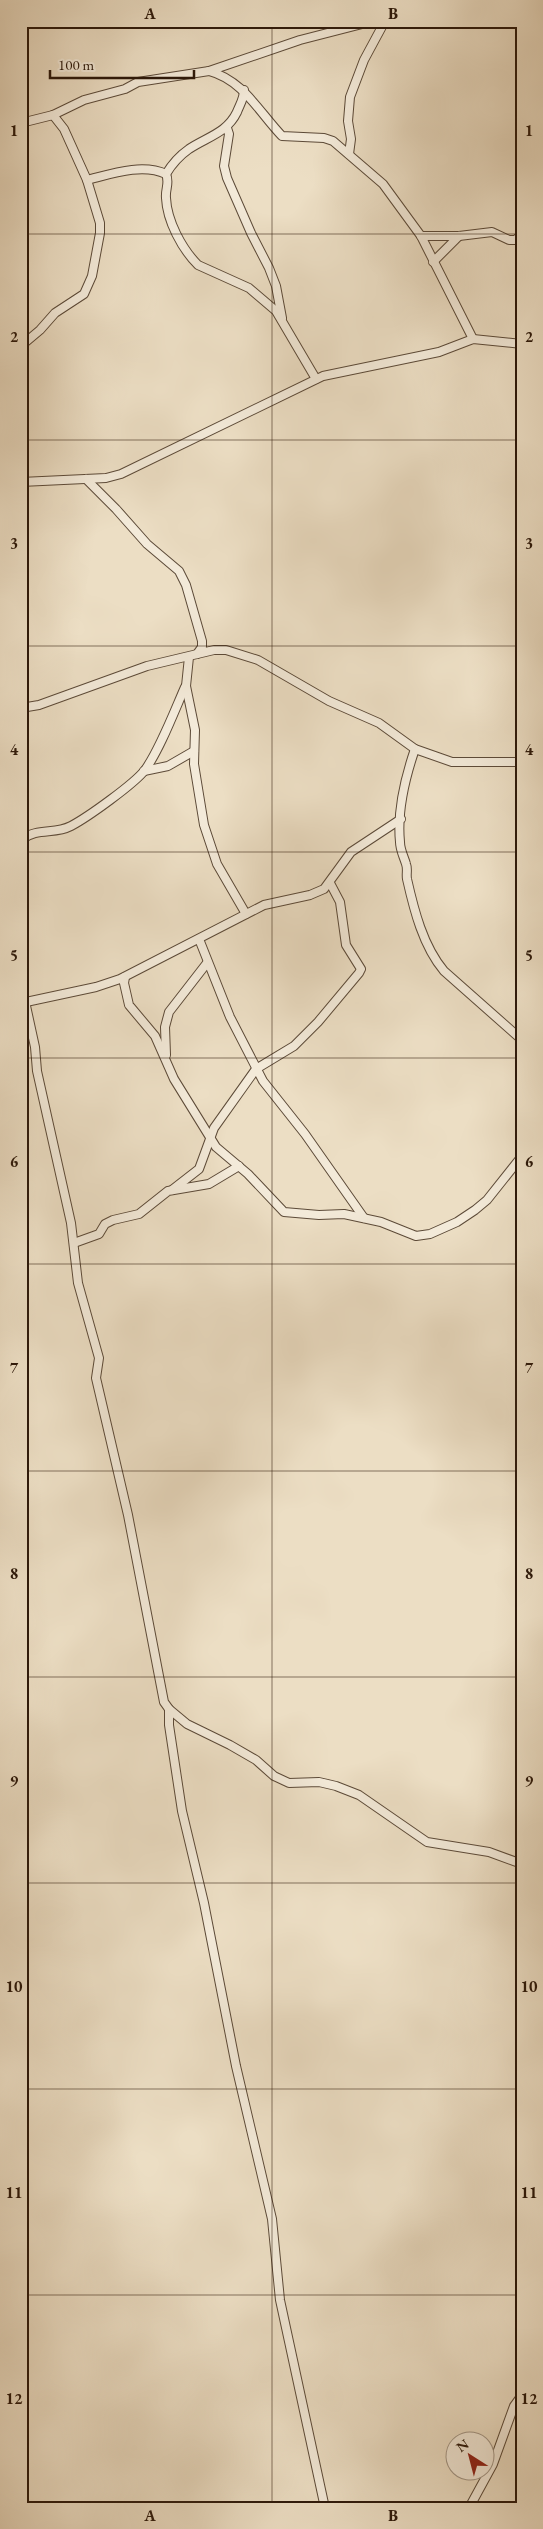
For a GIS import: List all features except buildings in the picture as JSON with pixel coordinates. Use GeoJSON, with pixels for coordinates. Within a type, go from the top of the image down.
{"type":"FeatureCollection","features":[{"type":"Feature","properties":{"kind":"street"},"geometry":{"type":"LineString","coordinates":[[21,123],[54,115],[84,100],[125,89],[138,82],[209,71],[300,40],[374,21]]}},
{"type":"Feature","properties":{"kind":"street"},"geometry":{"type":"LineString","coordinates":[[349,154],[351,139],[348,121],[350,97],[364,60],[385,21]]}},
{"type":"Feature","properties":{"kind":"street"},"geometry":{"type":"LineString","coordinates":[[209,71],[229,79],[244,90],[282,136],[329,140],[349,154],[382,184],[421,236],[473,339]]}},
{"type":"Feature","properties":{"kind":"street"},"geometry":{"type":"LineString","coordinates":[[166,174],[178,158],[190,148],[227,128],[234,119],[241,104],[244,90]]}},
{"type":"Feature","properties":{"kind":"street"},"geometry":{"type":"LineString","coordinates":[[21,346],[40,330],[55,313],[84,294],[92,276],[100,233],[100,223],[87,180],[64,130],[54,115]]}},
{"type":"Feature","properties":{"kind":"street"},"geometry":{"type":"LineString","coordinates":[[227,128],[229,134],[224,166],[227,178],[251,233],[269,268],[276,286],[282,319]]}},
{"type":"Feature","properties":{"kind":"street"},"geometry":{"type":"LineString","coordinates":[[87,180],[132,171],[154,170],[166,174]]}},
{"type":"Feature","properties":{"kind":"street"},"geometry":{"type":"LineString","coordinates":[[166,174],[168,181],[165,196],[167,208],[176,231],[192,259],[198,265],[249,288],[282,319],[316,379]]}},
{"type":"Feature","properties":{"kind":"street"},"geometry":{"type":"LineString","coordinates":[[421,236],[459,236],[492,232],[509,240],[519,238],[522,235]]}},
{"type":"Feature","properties":{"kind":"street"},"geometry":{"type":"LineString","coordinates":[[433,262],[459,236]]}},
{"type":"Feature","properties":{"kind":"street"},"geometry":{"type":"LineString","coordinates":[[21,482],[112,477],[121,474],[316,379],[439,352],[473,339],[522,344]]}},
{"type":"Feature","properties":{"kind":"street"},"geometry":{"type":"LineString","coordinates":[[21,840],[31,833],[63,830],[73,825],[116,795],[144,771],[186,686],[193,655],[202,647],[202,641],[186,586],[179,572],[146,544],[116,508],[86,479]]}},
{"type":"Feature","properties":{"kind":"street"},"geometry":{"type":"LineString","coordinates":[[21,708],[39,705],[147,666],[193,655],[226,650],[258,660],[329,701],[379,723],[415,749],[452,762],[522,762]]}},
{"type":"Feature","properties":{"kind":"street"},"geometry":{"type":"LineString","coordinates":[[186,686],[195,730],[194,751],[204,825],[224,878],[246,914]]}},
{"type":"Feature","properties":{"kind":"street"},"geometry":{"type":"LineString","coordinates":[[415,749],[406,781],[400,843],[407,866],[407,879],[423,932],[436,961],[489,1013],[522,1040]]}},
{"type":"Feature","properties":{"kind":"street"},"geometry":{"type":"LineString","coordinates":[[144,771],[168,766],[194,751]]}},
{"type":"Feature","properties":{"kind":"street"},"geometry":{"type":"LineString","coordinates":[[26,1002],[96,987],[125,977],[264,905],[310,895],[324,889],[351,852],[401,818]]}},
{"type":"Feature","properties":{"kind":"street"},"geometry":{"type":"LineString","coordinates":[[74,1243],[99,1234],[104,1225],[113,1220],[140,1214],[147,1206],[199,1169],[210,1137],[256,1069],[294,1046],[318,1022],[359,973],[360,970],[346,945],[340,902],[330,883]]}},
{"type":"Feature","properties":{"kind":"street"},"geometry":{"type":"LineString","coordinates":[[199,939],[230,1017],[262,1081],[304,1134],[364,1218]]}},
{"type":"Feature","properties":{"kind":"street"},"geometry":{"type":"LineString","coordinates":[[166,1060],[165,1027],[169,1012],[207,963]]}},
{"type":"Feature","properties":{"kind":"street"},"geometry":{"type":"LineString","coordinates":[[125,977],[124,984],[129,1005],[155,1036],[174,1079],[216,1147],[239,1166],[284,1212],[319,1216],[344,1214],[381,1222],[416,1236],[442,1230],[469,1214],[487,1200],[522,1156]]}},
{"type":"Feature","properties":{"kind":"street"},"geometry":{"type":"LineString","coordinates":[[21,983],[35,1047],[36,1071],[59,1163],[74,1243],[78,1283],[99,1358],[96,1378],[128,1515],[164,1702],[169,1709],[187,1724],[256,1760],[274,1776],[289,1783],[320,1782],[359,1795],[427,1842],[489,1852],[522,1864]]}},
{"type":"Feature","properties":{"kind":"street"},"geometry":{"type":"LineString","coordinates":[[172,1190],[209,1184],[239,1166]]}},
{"type":"Feature","properties":{"kind":"street"},"geometry":{"type":"LineString","coordinates":[[169,1709],[169,1725],[182,1811],[204,1904],[234,2057],[273,2225],[280,2300],[325,2508]]}},
{"type":"Feature","properties":{"kind":"street"},"geometry":{"type":"LineString","coordinates":[[169,1725],[187,1724]]}},
{"type":"Feature","properties":{"kind":"street"},"geometry":{"type":"LineString","coordinates":[[469,2508],[493,2464],[514,2406],[522,2395]]}}]}
